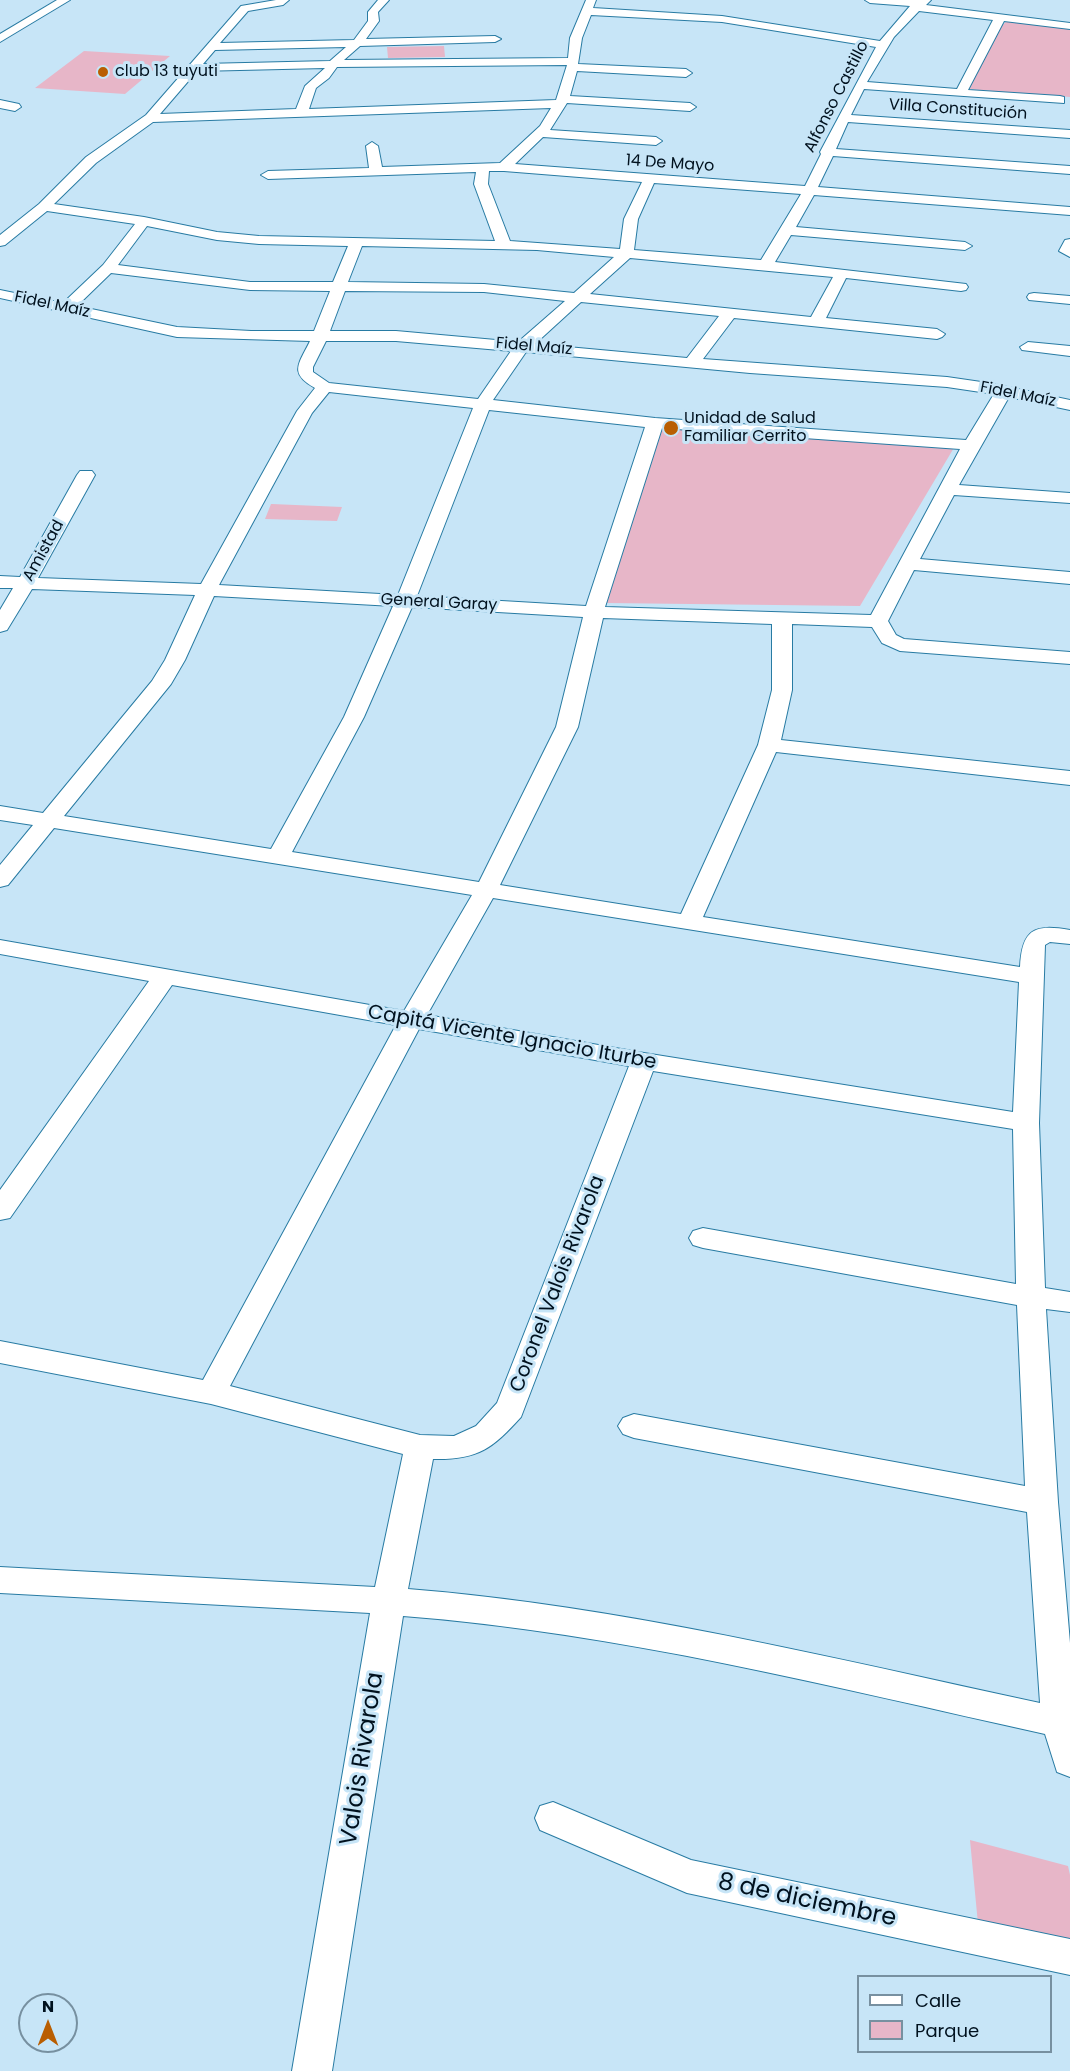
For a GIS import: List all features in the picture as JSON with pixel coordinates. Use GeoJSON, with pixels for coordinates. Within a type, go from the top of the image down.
{"type":"FeatureCollection","features":[{"type":"Feature","properties":{"kind":"street"},"geometry":{"type":"LineString","coordinates":[[0,39],[65,0]]}},
{"type":"Feature","properties":{"kind":"street"},"geometry":{"type":"LineString","coordinates":[[0,242],[44,207],[91,160],[150,117],[248,6],[270,5],[284,0]]}},
{"type":"Feature","properties":{"kind":"street"},"geometry":{"type":"LineString","coordinates":[[301,113],[311,86],[325,76],[333,64],[358,42],[374,21],[373,12],[384,0]]}},
{"type":"Feature","properties":{"kind":"street"},"geometry":{"type":"LineString","coordinates":[[870,0],[920,3],[1002,18],[1070,26]]}},
{"type":"Feature","properties":{"kind":"street","name":"Alfonso Castillo"},"geometry":{"type":"LineString","coordinates":[[766,265],[810,190],[826,152],[882,45],[920,3]]}},
{"type":"Feature","properties":{"kind":"street"},"geometry":{"type":"LineString","coordinates":[[504,167],[540,133],[562,102],[576,38],[588,6],[722,19],[882,45]]}},
{"type":"Feature","properties":{"kind":"street"},"geometry":{"type":"LineString","coordinates":[[962,92],[998,21],[1002,18]]}},
{"type":"Feature","properties":{"kind":"street"},"geometry":{"type":"LineString","coordinates":[[212,47],[495,39]]}},
{"type":"Feature","properties":{"kind":"street"},"geometry":{"type":"LineString","coordinates":[[193,68],[333,64],[572,64],[686,74]]}},
{"type":"Feature","properties":{"kind":"street"},"geometry":{"type":"LineString","coordinates":[[860,85],[1060,100]]}},
{"type":"Feature","properties":{"kind":"street"},"geometry":{"type":"LineString","coordinates":[[150,117],[562,102],[690,107]]}},
{"type":"Feature","properties":{"kind":"street"},"geometry":{"type":"LineString","coordinates":[[0,104],[15,107]]}},
{"type":"Feature","properties":{"kind":"street","name":"Villa Constitución"},"geometry":{"type":"LineString","coordinates":[[844,118],[1070,134]]}},
{"type":"Feature","properties":{"kind":"street"},"geometry":{"type":"LineString","coordinates":[[540,133],[656,141]]}},
{"type":"Feature","properties":{"kind":"street"},"geometry":{"type":"LineString","coordinates":[[372,146],[376,172]]}},
{"type":"Feature","properties":{"kind":"street"},"geometry":{"type":"LineString","coordinates":[[826,152],[1070,170]]}},
{"type":"Feature","properties":{"kind":"street","name":"14 De Mayo"},"geometry":{"type":"LineString","coordinates":[[268,175],[504,167],[1070,212]]}},
{"type":"Feature","properties":{"kind":"street"},"geometry":{"type":"LineString","coordinates":[[483,168],[481,184],[504,245]]}},
{"type":"Feature","properties":{"kind":"street"},"geometry":{"type":"LineString","coordinates":[[279,856],[354,717],[405,601],[483,403],[523,346],[626,254],[631,219],[649,180]]}},
{"type":"Feature","properties":{"kind":"street"},"geometry":{"type":"LineString","coordinates":[[44,207],[239,238],[356,243],[504,245],[766,265],[961,287]]}},
{"type":"Feature","properties":{"kind":"street"},"geometry":{"type":"LineString","coordinates":[[68,307],[108,268],[144,222]]}},
{"type":"Feature","properties":{"kind":"street"},"geometry":{"type":"LineString","coordinates":[[785,231],[965,246]]}},
{"type":"Feature","properties":{"kind":"street"},"geometry":{"type":"LineString","coordinates":[[356,243],[320,336],[305,367],[309,378],[326,387],[655,423],[971,445]]}},
{"type":"Feature","properties":{"kind":"street"},"geometry":{"type":"LineString","coordinates":[[1070,243],[1066,251],[1070,253]]}},
{"type":"Feature","properties":{"kind":"street"},"geometry":{"type":"LineString","coordinates":[[108,268],[229,284],[338,287],[463,286],[937,334]]}},
{"type":"Feature","properties":{"kind":"street"},"geometry":{"type":"LineString","coordinates":[[816,322],[841,275]]}},
{"type":"Feature","properties":{"kind":"street","name":"Fidel Maíz"},"geometry":{"type":"LineString","coordinates":[[0,294],[177,332],[396,336],[523,346],[878,376],[1004,391],[1070,405]]}},
{"type":"Feature","properties":{"kind":"street"},"geometry":{"type":"LineString","coordinates":[[1034,297],[1070,300]]}},
{"type":"Feature","properties":{"kind":"street"},"geometry":{"type":"LineString","coordinates":[[692,362],[730,313]]}},
{"type":"Feature","properties":{"kind":"street"},"geometry":{"type":"LineString","coordinates":[[1028,346],[1070,351]]}},
{"type":"Feature","properties":{"kind":"street"},"geometry":{"type":"LineString","coordinates":[[0,880],[51,821],[161,684],[175,660],[207,591],[305,411],[326,387]]}},
{"type":"Feature","properties":{"kind":"street"},"geometry":{"type":"LineString","coordinates":[[1004,391],[971,445],[878,621],[889,639],[900,645],[1070,658]]}},
{"type":"Feature","properties":{"kind":"street"},"geometry":{"type":"LineString","coordinates":[[211,1393],[411,1021],[486,890],[567,728],[594,612],[655,423]]}},
{"type":"Feature","properties":{"kind":"street","name":"Amistad"},"geometry":{"type":"LineString","coordinates":[[0,626],[86,475]]}},
{"type":"Feature","properties":{"kind":"street"},"geometry":{"type":"LineString","coordinates":[[948,489],[1070,498]]}},
{"type":"Feature","properties":{"kind":"street"},"geometry":{"type":"LineString","coordinates":[[909,564],[1070,578]]}},
{"type":"Feature","properties":{"kind":"street","name":"General Garay"},"geometry":{"type":"LineString","coordinates":[[0,582],[594,612],[782,620],[878,621]]}},
{"type":"Feature","properties":{"kind":"street"},"geometry":{"type":"LineString","coordinates":[[689,922],[769,745],[782,690],[782,620]]}},
{"type":"Feature","properties":{"kind":"street"},"geometry":{"type":"LineString","coordinates":[[769,745],[866,758],[1070,778]]}},
{"type":"Feature","properties":{"kind":"street"},"geometry":{"type":"LineString","coordinates":[[0,813],[1031,976]]}},
{"type":"Feature","properties":{"kind":"street"},"geometry":{"type":"LineString","coordinates":[[1070,936],[1044,935],[1037,938],[1033,945],[1026,1123],[1031,1297],[1042,1502],[1059,1722],[1070,1761]]}},
{"type":"Feature","properties":{"kind":"street","name":"Capitá Vicente Ignacio Iturbe"},"geometry":{"type":"LineString","coordinates":[[0,947],[644,1061],[1026,1123]]}},
{"type":"Feature","properties":{"kind":"street"},"geometry":{"type":"LineString","coordinates":[[0,1211],[166,975]]}},
{"type":"Feature","properties":{"kind":"street","name":"Coronel Valois Rivarola"},"geometry":{"type":"LineString","coordinates":[[0,1352],[211,1393],[420,1447],[458,1448],[488,1434],[510,1409],[644,1061]]}},
{"type":"Feature","properties":{"kind":"street"},"geometry":{"type":"LineString","coordinates":[[703,1238],[1070,1302]]}},
{"type":"Feature","properties":{"kind":"street"},"geometry":{"type":"LineString","coordinates":[[634,1426],[1042,1502]]}},
{"type":"Feature","properties":{"kind":"street","name":"Valois Rivarola"},"geometry":{"type":"LineString","coordinates":[[312,2071],[389,1601],[420,1447]]}},
{"type":"Feature","properties":{"kind":"street"},"geometry":{"type":"LineString","coordinates":[[0,1580],[389,1601],[553,1619],[738,1653],[1059,1722]]}},
{"type":"Feature","properties":{"kind":"street","name":"8 de diciembre"},"geometry":{"type":"LineString","coordinates":[[553,1818],[687,1876],[1070,1957]]}},
{"type":"Feature","properties":{"kind":"green space"},"geometry":{"type":"Polygon","coordinates":[[[1007,21],[1070,27],[1070,97],[968,89],[996,31],[1007,21]]]}},
{"type":"Feature","properties":{"kind":"green space"},"geometry":{"type":"Polygon","coordinates":[[[444,46],[445,57],[388,58],[387,47],[444,46]]]}},
{"type":"Feature","properties":{"kind":"green space","name":"club 13 tuyuti"},"geometry":{"type":"Polygon","coordinates":[[[84,51],[170,56],[125,94],[35,88],[84,51]]]}},
{"type":"Feature","properties":{"kind":"green space"},"geometry":{"type":"Polygon","coordinates":[[[660,425],[955,446],[860,606],[606,603],[660,425]]]}},
{"type":"Feature","properties":{"kind":"green space"},"geometry":{"type":"Polygon","coordinates":[[[271,504],[342,507],[337,521],[265,519],[271,504]]]}},
{"type":"Feature","properties":{"kind":"green space"},"geometry":{"type":"Polygon","coordinates":[[[970,1840],[1068,1866],[1070,1948],[978,1924],[970,1840]]]}},
{"type":"Feature","properties":{"kind":"place","name":"club 13 tuyuti"},"geometry":{"type":"Point","coordinates":[103,72]}},
{"type":"Feature","properties":{"kind":"place","name":"Unidad de Salud Familiar Cerrito"},"geometry":{"type":"Point","coordinates":[671,428]}}]}
